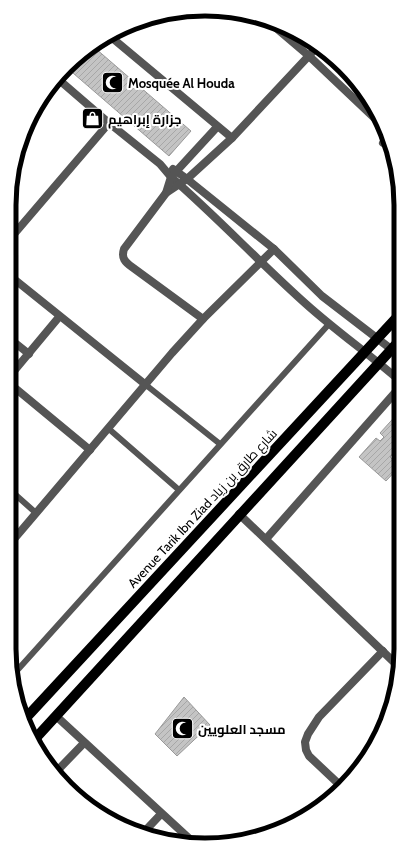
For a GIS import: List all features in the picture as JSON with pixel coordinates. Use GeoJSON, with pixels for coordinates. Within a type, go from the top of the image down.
{"type":"FeatureCollection","features":[{"type":"Feature","properties":{"kind":"main road","name":"Avenue Tarik Ibn Ziad شارع طارق بن زياد"},"geometry":{"type":"LineString","coordinates":[[28,716],[394,321]]}},
{"type":"Feature","properties":{"kind":"main road"},"geometry":{"type":"LineString","coordinates":[[37,737],[394,346]]}},
{"type":"Feature","properties":{"kind":"street"},"geometry":{"type":"LineString","coordinates":[[280,31],[309,56],[372,115]]}},
{"type":"Feature","properties":{"kind":"street"},"geometry":{"type":"LineString","coordinates":[[114,39],[232,138]]}},
{"type":"Feature","properties":{"kind":"street"},"geometry":{"type":"LineString","coordinates":[[166,193],[187,179],[232,138],[314,51]]}},
{"type":"Feature","properties":{"kind":"street"},"geometry":{"type":"LineString","coordinates":[[61,82],[160,164],[174,174],[187,179],[274,249],[322,296],[391,349]]}},
{"type":"Feature","properties":{"kind":"street"},"geometry":{"type":"LineString","coordinates":[[16,232],[109,123]]}},
{"type":"Feature","properties":{"kind":"street"},"geometry":{"type":"LineString","coordinates":[[203,319],[125,262],[122,256],[124,249],[166,193],[174,174],[217,127]]}},
{"type":"Feature","properties":{"kind":"street"},"geometry":{"type":"LineString","coordinates":[[174,174],[180,184],[305,303],[394,376]]}},
{"type":"Feature","properties":{"kind":"street"},"geometry":{"type":"LineString","coordinates":[[16,537],[172,353],[203,319],[274,249]]}},
{"type":"Feature","properties":{"kind":"street"},"geometry":{"type":"LineString","coordinates":[[16,281],[59,317],[146,385]]}},
{"type":"Feature","properties":{"kind":"street"},"geometry":{"type":"LineString","coordinates":[[16,369],[59,317]]}},
{"type":"Feature","properties":{"kind":"street"},"geometry":{"type":"LineString","coordinates":[[16,344],[29,354]]}},
{"type":"Feature","properties":{"kind":"street"},"geometry":{"type":"LineString","coordinates":[[16,389],[90,450]]}},
{"type":"Feature","properties":{"kind":"street"},"geometry":{"type":"LineString","coordinates":[[266,539],[394,395]]}},
{"type":"Feature","properties":{"kind":"street"},"geometry":{"type":"LineString","coordinates":[[239,514],[394,662]]}},
{"type":"Feature","properties":{"kind":"street"},"geometry":{"type":"LineString","coordinates":[[339,783],[310,756],[306,750],[305,742],[308,734],[319,717],[383,651]]}},
{"type":"Feature","properties":{"kind":"street"},"geometry":{"type":"LineString","coordinates":[[56,716],[187,837]]}},
{"type":"Feature","properties":{"kind":"street"},"geometry":{"type":"LineString","coordinates":[[59,769],[84,743]]}},
{"type":"Feature","properties":{"kind":"street"},"geometry":{"type":"LineString","coordinates":[[147,829],[161,814]]}},
{"type":"Feature","properties":{"kind":"lane"},"geometry":{"type":"LineString","coordinates":[[17,670],[329,324]]}},
{"type":"Feature","properties":{"kind":"lane"},"geometry":{"type":"LineString","coordinates":[[146,385],[220,444]]}},
{"type":"Feature","properties":{"kind":"lane"},"geometry":{"type":"LineString","coordinates":[[109,428],[179,490]]}},
{"type":"Feature","properties":{"kind":"lane"},"geometry":{"type":"LineString","coordinates":[[16,495],[36,513]]}},
{"type":"Feature","properties":{"kind":"building","name":"Mosquée Al Houda"},"geometry":{"type":"Polygon","coordinates":[[[97,50],[191,131],[169,156],[71,71],[97,50]]]}},
{"type":"Feature","properties":{"kind":"building"},"geometry":{"type":"Polygon","coordinates":[[[394,418],[394,453],[390,457],[394,461],[394,472],[386,481],[359,457],[376,438],[380,441],[384,437],[380,433],[394,418]]]}},
{"type":"Feature","properties":{"kind":"building","name":"مسجد العلويين"},"geometry":{"type":"Polygon","coordinates":[[[184,697],[210,725],[177,756],[155,734],[184,697]]]}},
{"type":"Feature","properties":{"kind":"place","name":"Mosquée Al Houda"},"geometry":{"type":"Point","coordinates":[112,83]}},
{"type":"Feature","properties":{"kind":"place","name":"جزارة إبراهيم"},"geometry":{"type":"Point","coordinates":[92,119]}},
{"type":"Feature","properties":{"kind":"place","name":"مسجد العلويين"},"geometry":{"type":"Point","coordinates":[182,729]}}]}
